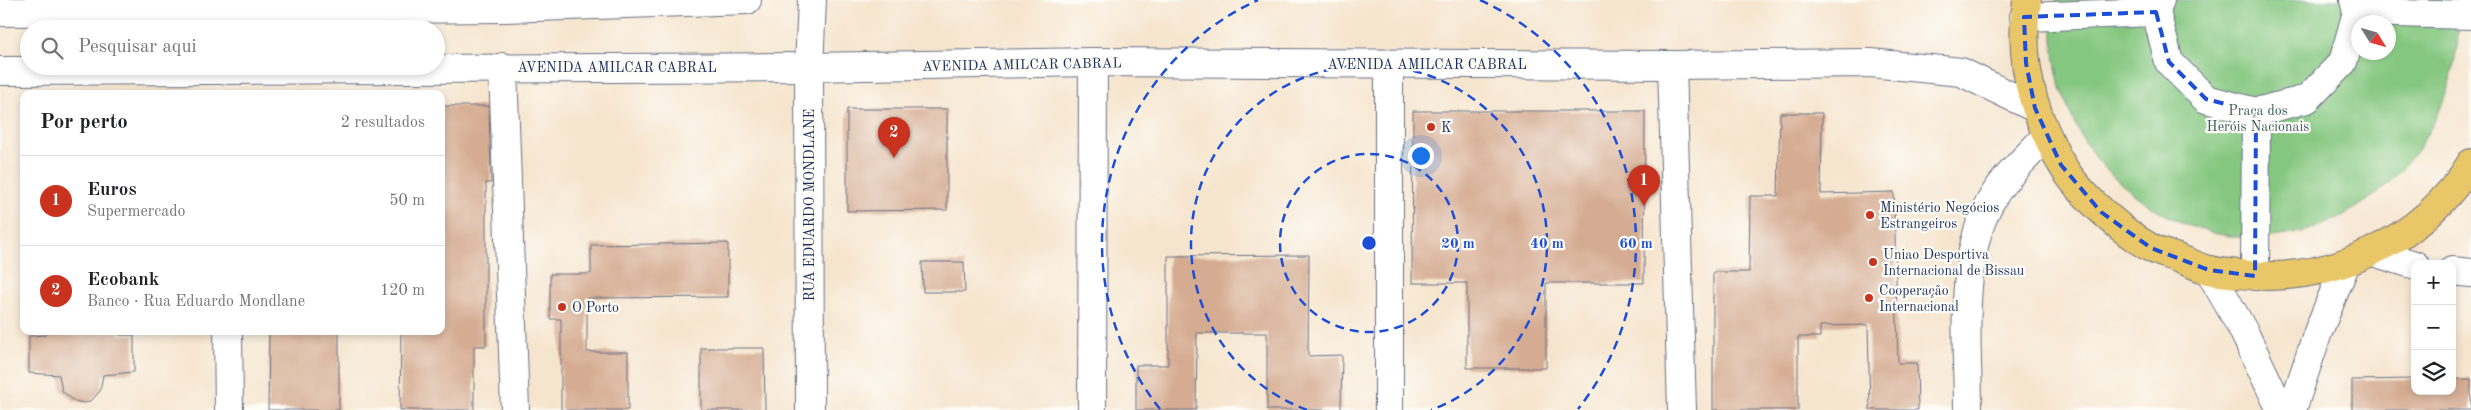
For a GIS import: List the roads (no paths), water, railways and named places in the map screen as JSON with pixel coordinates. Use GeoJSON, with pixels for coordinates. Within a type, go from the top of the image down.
{"type":"FeatureCollection","features":[{"type":"Feature","properties":{"kind":"main road"},"geometry":{"type":"LineString","coordinates":[[2026,9],[2026,63],[2035,108],[2061,165],[2101,212],[2151,248],[2209,270],[2255,276],[2302,274],[2346,263],[2373,252],[2410,229],[2443,199],[2471,163]]}},
{"type":"Feature","properties":{"kind":"street"},"geometry":{"type":"LineString","coordinates":[[0,12],[226,6],[747,0]]}},
{"type":"Feature","properties":{"kind":"street","name":"RUA EDUARDO MONDLANE"},"geometry":{"type":"LineString","coordinates":[[810,410],[809,67],[812,0]]}},
{"type":"Feature","properties":{"kind":"street"},"geometry":{"type":"LineString","coordinates":[[2026,9],[2158,6],[2170,62],[2206,99],[2256,112],[2307,99],[2343,62],[2356,6],[2471,15]]}},
{"type":"Feature","properties":{"kind":"street"},"geometry":{"type":"LineString","coordinates":[[1092,410],[1093,62]]}},
{"type":"Feature","properties":{"kind":"street","name":"AVENIDA AMILCAR CABRAL"},"geometry":{"type":"LineString","coordinates":[[445,70],[503,67],[809,67],[1093,62],[1672,65],[1871,63],[1960,72],[2035,108]]}},
{"type":"Feature","properties":{"kind":"street"},"geometry":{"type":"LineString","coordinates":[[1389,410],[1390,64]]}},
{"type":"Feature","properties":{"kind":"street"},"geometry":{"type":"LineString","coordinates":[[1672,65],[1682,410]]}},
{"type":"Feature","properties":{"kind":"street"},"geometry":{"type":"LineString","coordinates":[[503,67],[515,410]]}},
{"type":"Feature","properties":{"kind":"street","name":"AVENIDA AMILCAR CABRAL"},"geometry":{"type":"LineString","coordinates":[[0,70],[20,71]]}},
{"type":"Feature","properties":{"kind":"street","name":"AVENIDA AMILCAR CABRAL"},"geometry":{"type":"LineString","coordinates":[[95,75],[227,82],[356,75]]}},
{"type":"Feature","properties":{"kind":"street"},"geometry":{"type":"LineString","coordinates":[[2255,276],[2256,112]]}},
{"type":"Feature","properties":{"kind":"street"},"geometry":{"type":"LineString","coordinates":[[1968,410],[1968,286],[1979,224],[1999,189],[2048,135]]}},
{"type":"Feature","properties":{"kind":"street"},"geometry":{"type":"LineString","coordinates":[[2373,252],[2411,264]]}},
{"type":"Feature","properties":{"kind":"street"},"geometry":{"type":"LineString","coordinates":[[2292,410],[2318,332],[2346,263]]}},
{"type":"Feature","properties":{"kind":"street"},"geometry":{"type":"LineString","coordinates":[[2209,270],[2244,332],[2281,410]]}},
{"type":"Feature","properties":{"kind":"street"},"geometry":{"type":"LineString","coordinates":[[2456,271],[2471,273]]}},
{"type":"Feature","properties":{"kind":"street"},"geometry":{"type":"LineString","coordinates":[[228,335],[229,410]]}},
{"type":"Feature","properties":{"kind":"place","name":"K"},"geometry":{"type":"Point","coordinates":[1431,127]}},
{"type":"Feature","properties":{"kind":"place","name":"Ecobank"},"geometry":{"type":"Point","coordinates":[894,158]}},
{"type":"Feature","properties":{"kind":"place","name":"Euros"},"geometry":{"type":"Point","coordinates":[1644,206]}},
{"type":"Feature","properties":{"kind":"place","name":"Ministério Negócios Estrangeiros"},"geometry":{"type":"Point","coordinates":[1870,215]}},
{"type":"Feature","properties":{"kind":"place","name":"Uniao Desportiva Internacional de Bissau"},"geometry":{"type":"Point","coordinates":[1873,262]}},
{"type":"Feature","properties":{"kind":"place","name":"Cooperação Internacional"},"geometry":{"type":"Point","coordinates":[1869,298]}},
{"type":"Feature","properties":{"kind":"place","name":"O Porto"},"geometry":{"type":"Point","coordinates":[562,307]}},
{"type":"Feature","properties":{"kind":"park label","name":"Praça dos Heróis Nacionais"},"geometry":{"type":"Point","coordinates":[2258,118]}}]}
